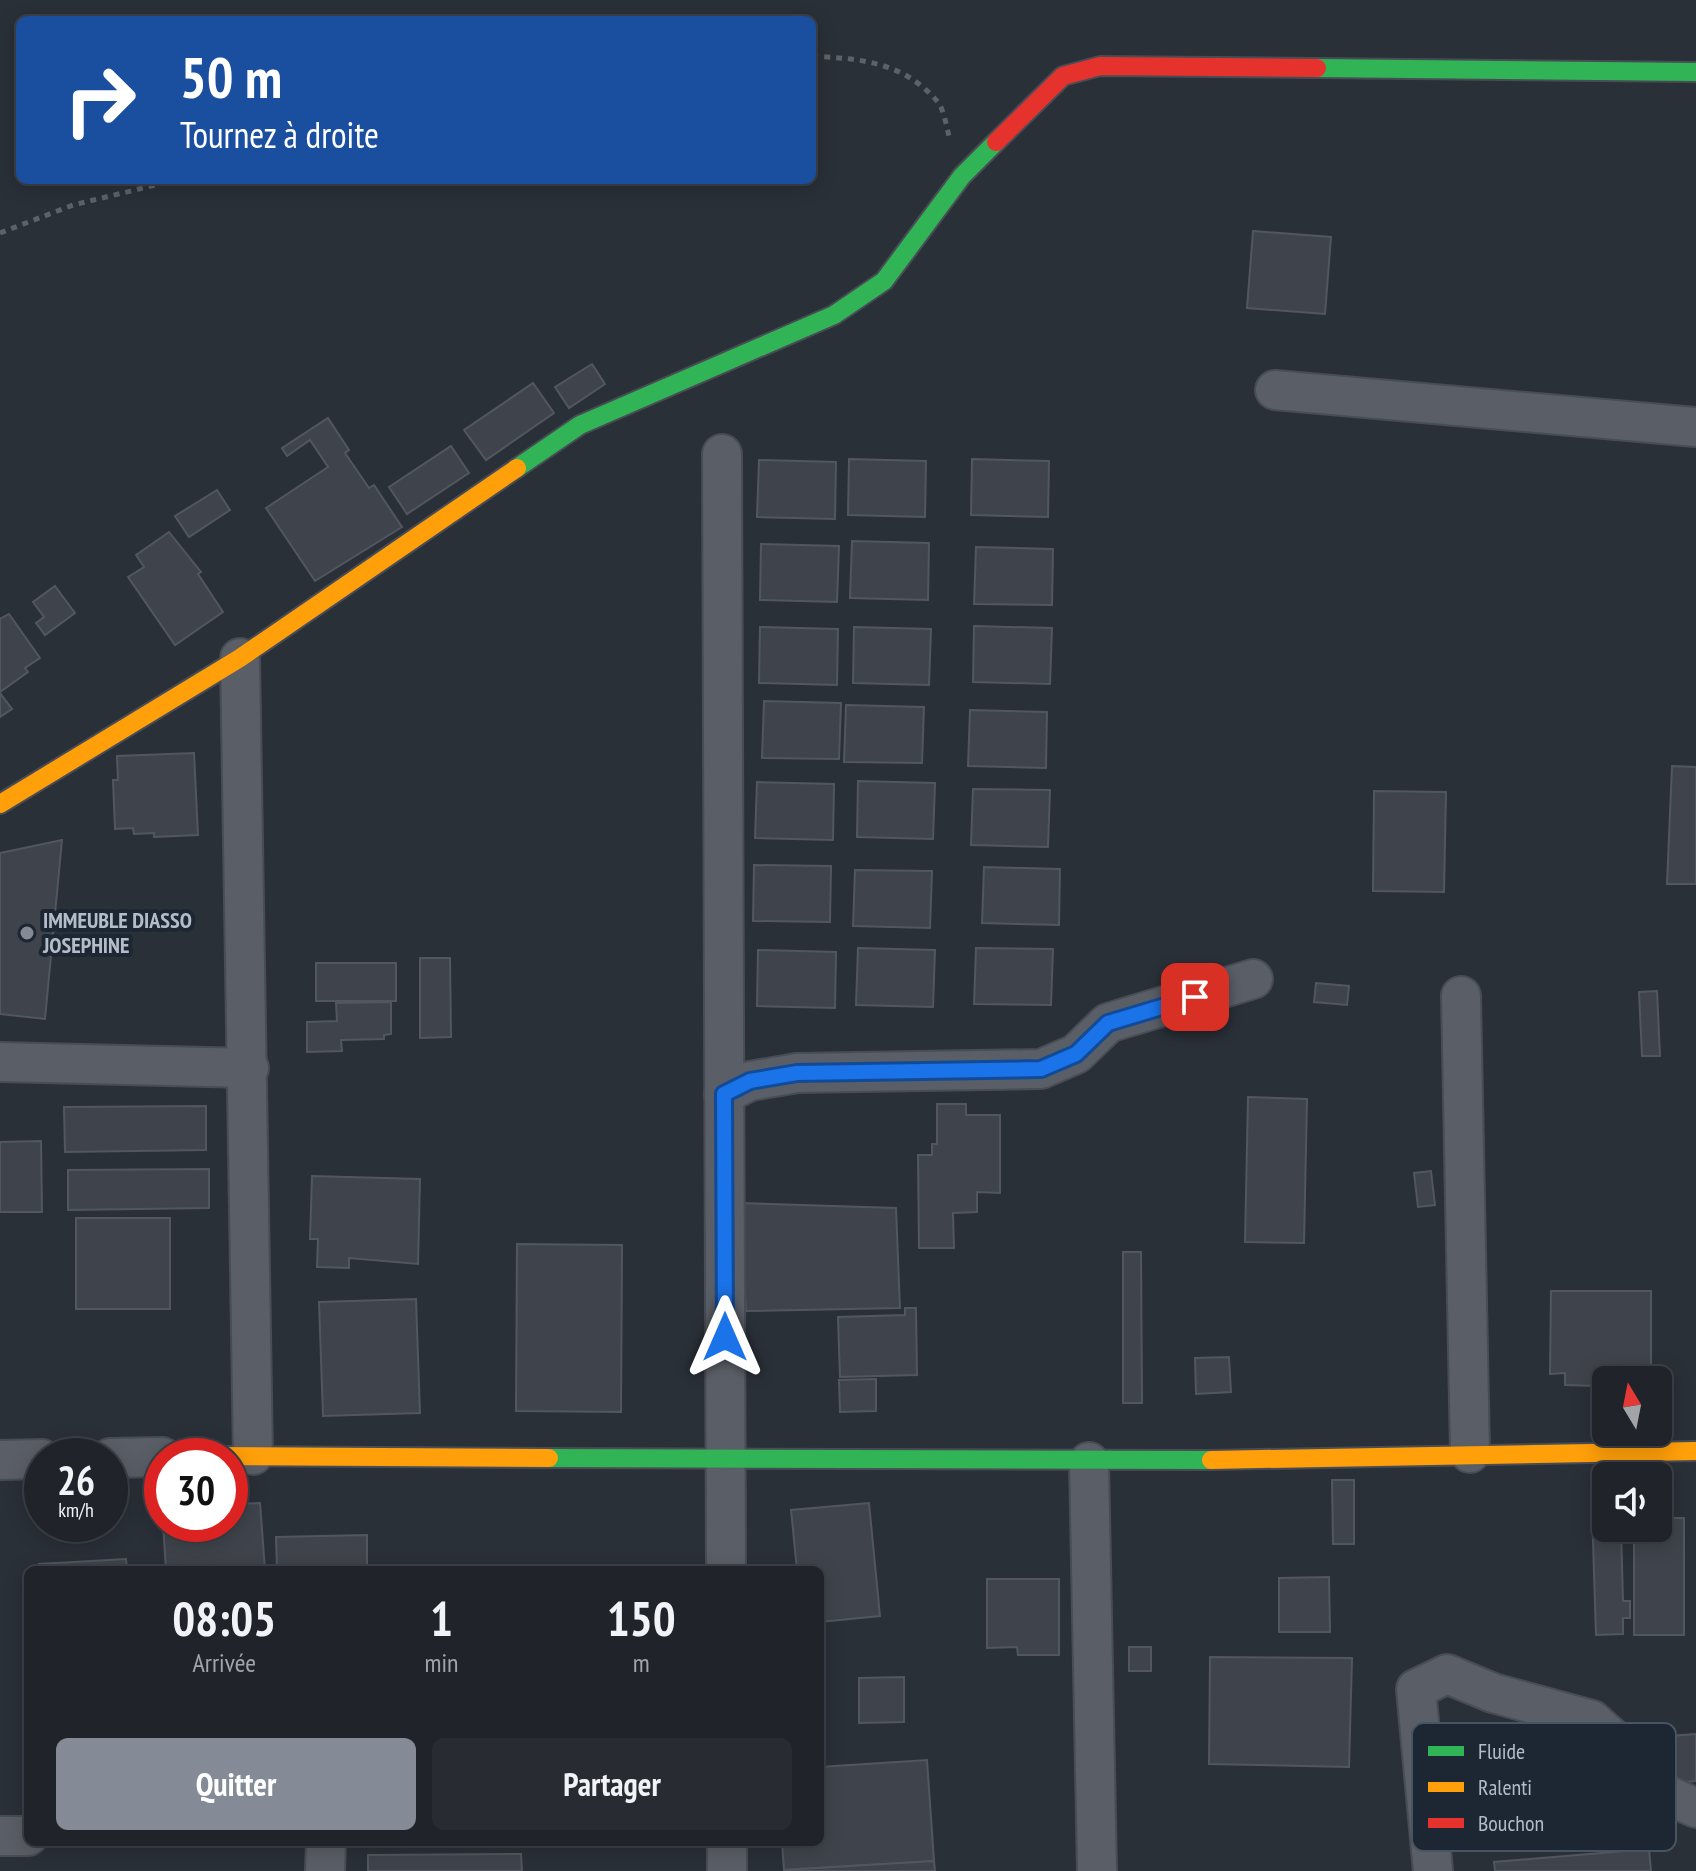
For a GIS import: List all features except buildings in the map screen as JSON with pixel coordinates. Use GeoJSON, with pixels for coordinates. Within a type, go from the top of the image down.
{"type":"FeatureCollection","features":[{"type":"Feature","properties":{"kind":"street"},"geometry":{"type":"LineString","coordinates":[[0,804],[240,658],[580,425],[834,315],[884,281],[962,176],[1063,76],[1100,66],[1696,72]]}},
{"type":"Feature","properties":{"kind":"street"},"geometry":{"type":"LineString","coordinates":[[1275,390],[1696,427]]}},
{"type":"Feature","properties":{"kind":"street"},"geometry":{"type":"LineString","coordinates":[[722,454],[726,1566]]}},
{"type":"Feature","properties":{"kind":"street"},"geometry":{"type":"LineString","coordinates":[[240,658],[253,1455]]}},
{"type":"Feature","properties":{"kind":"street"},"geometry":{"type":"LineString","coordinates":[[724,1094],[750,1081],[797,1073],[1041,1069],[1076,1054],[1108,1023],[1253,979]]}},
{"type":"Feature","properties":{"kind":"street"},"geometry":{"type":"LineString","coordinates":[[1461,996],[1470,1453]]}},
{"type":"Feature","properties":{"kind":"street"},"geometry":{"type":"LineString","coordinates":[[0,1062],[249,1068]]}},
{"type":"Feature","properties":{"kind":"street"},"geometry":{"type":"LineString","coordinates":[[248,1455],[1089,1462],[1696,1451]]}},
{"type":"Feature","properties":{"kind":"street"},"geometry":{"type":"LineString","coordinates":[[0,1460],[24,1459]]}},
{"type":"Feature","properties":{"kind":"street"},"geometry":{"type":"LineString","coordinates":[[1089,1462],[1097,1871]]}},
{"type":"Feature","properties":{"kind":"street"},"geometry":{"type":"LineString","coordinates":[[1419,1723],[1416,1689],[1447,1674],[1493,1693],[1595,1723]]}},
{"type":"Feature","properties":{"kind":"street"},"geometry":{"type":"LineString","coordinates":[[1676,1799],[1696,1808]]}},
{"type":"Feature","properties":{"kind":"street"},"geometry":{"type":"LineString","coordinates":[[0,1836],[24,1836]]}},
{"type":"Feature","properties":{"kind":"street"},"geometry":{"type":"LineString","coordinates":[[325,1871],[326,1846]]}},
{"type":"Feature","properties":{"kind":"street"},"geometry":{"type":"LineString","coordinates":[[727,1846],[727,1871]]}},
{"type":"Feature","properties":{"kind":"street"},"geometry":{"type":"LineString","coordinates":[[1431,1851],[1433,1871]]}},
{"type":"Feature","properties":{"kind":"path"},"geometry":{"type":"LineString","coordinates":[[816,56],[870,59],[905,74],[939,102],[962,176]]}},
{"type":"Feature","properties":{"kind":"path"},"geometry":{"type":"LineString","coordinates":[[0,233],[73,205],[160,184]]}},
{"type":"Feature","properties":{"kind":"traffic: fast"},"geometry":{"type":"LineString","coordinates":[[1317,68],[1696,72]]}},
{"type":"Feature","properties":{"kind":"traffic: fast"},"geometry":{"type":"LineString","coordinates":[[517,468],[580,425],[834,315],[884,281],[962,176],[996,142]]}},
{"type":"Feature","properties":{"kind":"traffic: fast"},"geometry":{"type":"LineString","coordinates":[[549,1458],[1211,1460]]}},
{"type":"Feature","properties":{"kind":"traffic: slow"},"geometry":{"type":"LineString","coordinates":[[0,804],[240,658],[517,468]]}},
{"type":"Feature","properties":{"kind":"traffic: slow"},"geometry":{"type":"LineString","coordinates":[[1211,1460],[1696,1451]]}},
{"type":"Feature","properties":{"kind":"traffic: slow"},"geometry":{"type":"LineString","coordinates":[[248,1456],[549,1458]]}},
{"type":"Feature","properties":{"kind":"traffic: jam"},"geometry":{"type":"LineString","coordinates":[[996,142],[1063,76],[1100,66],[1317,68]]}},
{"type":"Feature","properties":{"kind":"place","name":"IMMEUBLE DIASSO JOSEPHINE"},"geometry":{"type":"Point","coordinates":[27,933]}},
{"type":"Feature","properties":{"kind":"route"},"geometry":{"type":"LineString","coordinates":[[725,1337],[724,1094],[750,1081],[797,1073],[1041,1069],[1076,1054],[1108,1023],[1195,997]]}}]}
